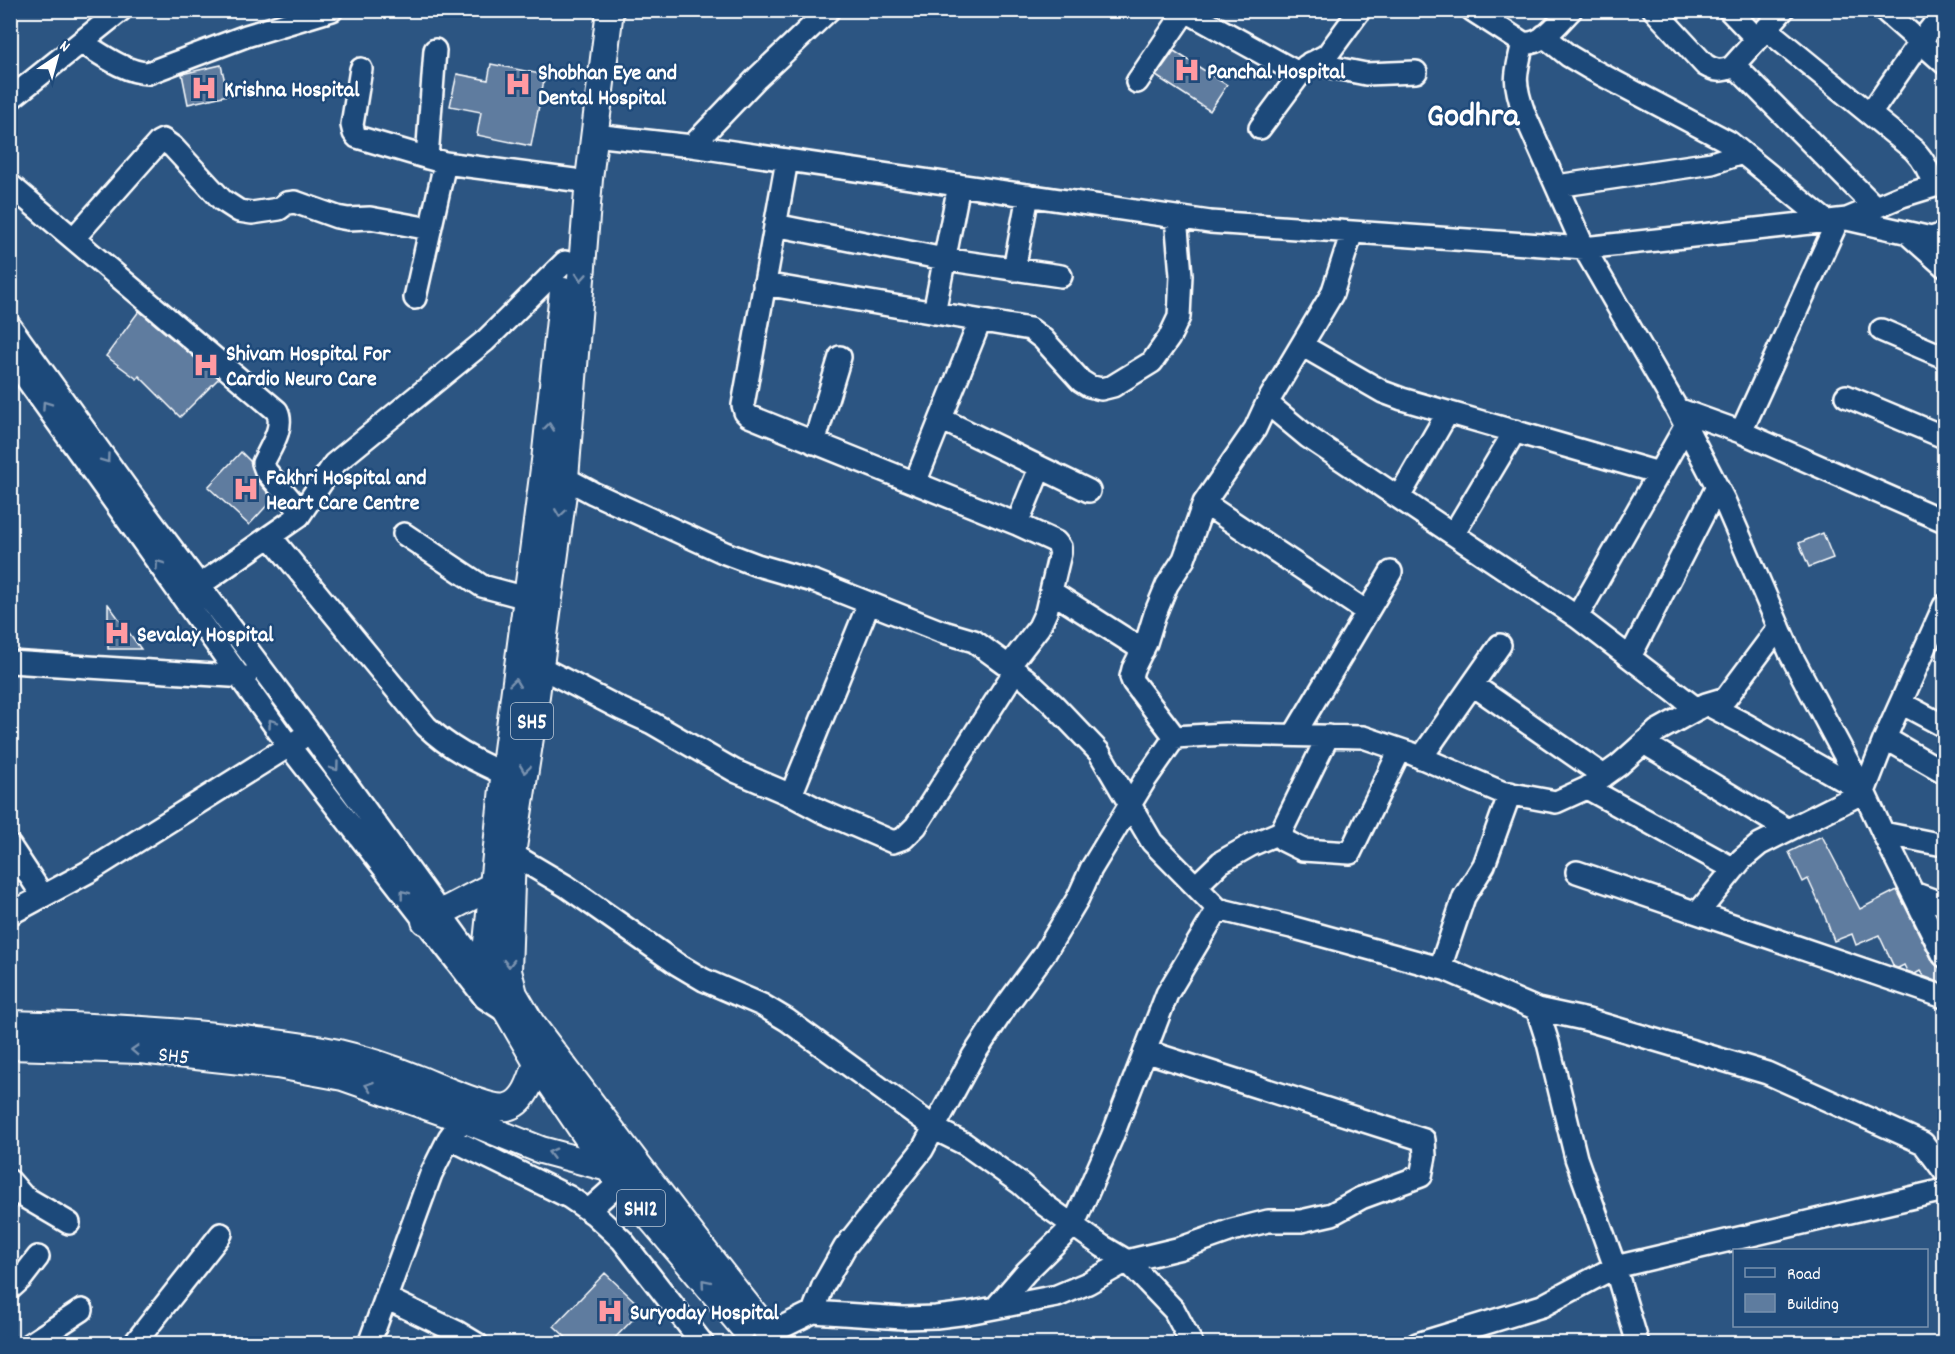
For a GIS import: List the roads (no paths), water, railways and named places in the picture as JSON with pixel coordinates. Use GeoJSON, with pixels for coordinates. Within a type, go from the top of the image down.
{"type":"FeatureCollection","features":[{"type":"Feature","properties":{"kind":"main road","name":"SH5"},"geometry":{"type":"LineString","coordinates":[[538,1043],[505,997],[508,970],[504,774],[545,461],[574,180],[596,10]]}},
{"type":"Feature","properties":{"kind":"main road","name":"SH5"},"geometry":{"type":"LineString","coordinates":[[610,10],[589,179],[565,478],[540,667],[504,849],[492,886],[486,952],[505,997],[538,1043],[638,1164],[734,1290],[768,1340]]}},
{"type":"Feature","properties":{"kind":"main road"},"geometry":{"type":"LineString","coordinates":[[432,917],[492,886]]}},
{"type":"Feature","properties":{"kind":"main road","name":"SH5"},"geometry":{"type":"LineString","coordinates":[[10,1024],[183,1032],[339,1053],[415,1077],[500,1108],[516,1103],[522,1097],[538,1043]]}},
{"type":"Feature","properties":{"kind":"main road","name":"SH12"},"geometry":{"type":"LineString","coordinates":[[538,1043],[614,1175],[768,1340]]}},
{"type":"Feature","properties":{"kind":"main road","name":"SH5"},"geometry":{"type":"LineString","coordinates":[[10,1046],[140,1050],[277,1065],[343,1077],[456,1128],[542,1150],[614,1175],[638,1164]]}},
{"type":"Feature","properties":{"kind":"street"},"geometry":{"type":"LineString","coordinates":[[10,99],[121,10]]}},
{"type":"Feature","properties":{"kind":"street"},"geometry":{"type":"LineString","coordinates":[[81,42],[125,68],[148,74],[246,36],[332,10]]}},
{"type":"Feature","properties":{"kind":"street"},"geometry":{"type":"LineString","coordinates":[[692,146],[757,78],[829,10]]}},
{"type":"Feature","properties":{"kind":"street"},"geometry":{"type":"LineString","coordinates":[[1260,128],[1305,69],[1327,55],[1360,10]]}},
{"type":"Feature","properties":{"kind":"street"},"geometry":{"type":"LineString","coordinates":[[1472,10],[1523,43],[1535,43],[1571,10]]}},
{"type":"Feature","properties":{"kind":"street"},"geometry":{"type":"LineString","coordinates":[[1654,10],[1705,65],[1714,70],[1724,71],[1734,64],[1783,10]]}},
{"type":"Feature","properties":{"kind":"street"},"geometry":{"type":"LineString","coordinates":[[594,135],[692,146],[1210,222],[1584,248],[1837,220],[1939,185],[1923,160],[1870,114],[1729,10]]}},
{"type":"Feature","properties":{"kind":"street"},"geometry":{"type":"LineString","coordinates":[[1884,10],[1944,63]]}},
{"type":"Feature","properties":{"kind":"street"},"geometry":{"type":"LineString","coordinates":[[1137,82],[1186,11],[1305,69],[1366,74],[1416,72]]}},
{"type":"Feature","properties":{"kind":"street"},"geometry":{"type":"LineString","coordinates":[[1870,114],[1920,42],[1944,12]]}},
{"type":"Feature","properties":{"kind":"street"},"geometry":{"type":"LineString","coordinates":[[1544,36],[1569,56],[1591,69],[1711,131],[1837,220],[1931,238],[1944,234]]}},
{"type":"Feature","properties":{"kind":"street"},"geometry":{"type":"LineString","coordinates":[[1523,43],[1515,76],[1517,92],[1584,248],[1681,418],[1717,487],[1791,655],[1864,792],[1944,956]]}},
{"type":"Feature","properties":{"kind":"street"},"geometry":{"type":"LineString","coordinates":[[415,298],[430,229],[436,160],[435,50]]}},
{"type":"Feature","properties":{"kind":"street"},"geometry":{"type":"LineString","coordinates":[[1734,64],[1875,207]]}},
{"type":"Feature","properties":{"kind":"street"},"geometry":{"type":"LineString","coordinates":[[361,69],[352,125],[354,133],[365,140],[436,160],[574,180]]}},
{"type":"Feature","properties":{"kind":"street"},"geometry":{"type":"LineString","coordinates":[[74,238],[163,140],[173,147],[222,200],[239,211],[252,213],[279,208],[295,202],[337,217],[370,218],[430,229]]}},
{"type":"Feature","properties":{"kind":"street"},"geometry":{"type":"LineString","coordinates":[[1557,186],[1712,163],[1742,153]]}},
{"type":"Feature","properties":{"kind":"street"},"geometry":{"type":"LineString","coordinates":[[540,667],[652,723],[735,771],[893,842],[904,838],[916,826],[1039,627],[1052,592],[1060,553],[1060,547],[1050,538],[814,443],[749,416],[745,412],[743,405],[786,160]]}},
{"type":"Feature","properties":{"kind":"street"},"geometry":{"type":"LineString","coordinates":[[10,184],[277,411],[280,418],[279,427],[263,463],[266,471],[301,512]]}},
{"type":"Feature","properties":{"kind":"street"},"geometry":{"type":"LineString","coordinates":[[934,313],[959,185]]}},
{"type":"Feature","properties":{"kind":"street"},"geometry":{"type":"LineString","coordinates":[[1014,270],[1028,195]]}},
{"type":"Feature","properties":{"kind":"street"},"geometry":{"type":"LineString","coordinates":[[764,284],[1030,329],[1043,339],[1081,381],[1101,389],[1113,386],[1152,362],[1169,338],[1179,317],[1181,275],[1176,217]]}},
{"type":"Feature","properties":{"kind":"street"},"geometry":{"type":"LineString","coordinates":[[1741,432],[1837,220]]}},
{"type":"Feature","properties":{"kind":"street"},"geometry":{"type":"LineString","coordinates":[[775,225],[944,259],[1061,276]]}},
{"type":"Feature","properties":{"kind":"street"},"geometry":{"type":"LineString","coordinates":[[1175,737],[1133,682],[1131,677],[1133,669],[1143,650],[1167,585],[1184,559],[1204,503],[1254,429],[1332,294],[1352,232]]}},
{"type":"Feature","properties":{"kind":"street"},"geometry":{"type":"LineString","coordinates":[[1905,232],[1944,266]]}},
{"type":"Feature","properties":{"kind":"street"},"geometry":{"type":"LineString","coordinates":[[182,597],[301,512],[334,464],[485,341],[565,262]]}},
{"type":"Feature","properties":{"kind":"street"},"geometry":{"type":"LineString","coordinates":[[915,483],[980,321]]}},
{"type":"Feature","properties":{"kind":"street"},"geometry":{"type":"LineString","coordinates":[[10,326],[71,426],[182,597],[288,746],[432,917],[505,997]]}},
{"type":"Feature","properties":{"kind":"street"},"geometry":{"type":"LineString","coordinates":[[1881,330],[1944,357]]}},
{"type":"Feature","properties":{"kind":"street"},"geometry":{"type":"LineString","coordinates":[[1303,346],[1383,392],[1402,399],[1659,472]]}},
{"type":"Feature","properties":{"kind":"street"},"geometry":{"type":"LineString","coordinates":[[10,356],[71,426],[199,585],[310,733],[399,854],[432,917],[485,998],[505,997]]}},
{"type":"Feature","properties":{"kind":"street"},"geometry":{"type":"LineString","coordinates":[[814,443],[840,357]]}},
{"type":"Feature","properties":{"kind":"street"},"geometry":{"type":"LineString","coordinates":[[1846,396],[1944,437]]}},
{"type":"Feature","properties":{"kind":"street"},"geometry":{"type":"LineString","coordinates":[[1268,403],[1308,437],[1577,617],[1701,707],[1745,724],[1864,792]]}},
{"type":"Feature","properties":{"kind":"street"},"geometry":{"type":"LineString","coordinates":[[1399,496],[1448,412]]}},
{"type":"Feature","properties":{"kind":"street"},"geometry":{"type":"LineString","coordinates":[[1681,418],[1741,432],[1944,521]]}},
{"type":"Feature","properties":{"kind":"street"},"geometry":{"type":"LineString","coordinates":[[1577,617],[1659,472],[1681,418]]}},
{"type":"Feature","properties":{"kind":"street"},"geometry":{"type":"LineString","coordinates":[[940,419],[1089,491]]}},
{"type":"Feature","properties":{"kind":"street"},"geometry":{"type":"LineString","coordinates":[[1454,533],[1515,431]]}},
{"type":"Feature","properties":{"kind":"street"},"geometry":{"type":"LineString","coordinates":[[1017,524],[1040,468]]}},
{"type":"Feature","properties":{"kind":"street"},"geometry":{"type":"LineString","coordinates":[[565,478],[725,554],[816,582],[940,631],[974,641],[1012,669],[1054,705],[1099,752],[1152,842],[1218,909],[1440,968],[1537,1009],[1588,1020],[1767,1073],[1923,1143],[1944,1171]]}},
{"type":"Feature","properties":{"kind":"street"},"geometry":{"type":"LineString","coordinates":[[1630,657],[1717,487]]}},
{"type":"Feature","properties":{"kind":"street"},"geometry":{"type":"LineString","coordinates":[[1204,503],[1367,612]]}},
{"type":"Feature","properties":{"kind":"street"},"geometry":{"type":"LineString","coordinates":[[404,534],[482,586],[527,598]]}},
{"type":"Feature","properties":{"kind":"street"},"geometry":{"type":"LineString","coordinates":[[270,536],[426,726],[456,751],[504,774]]}},
{"type":"Feature","properties":{"kind":"street"},"geometry":{"type":"LineString","coordinates":[[1294,735],[1390,572]]}},
{"type":"Feature","properties":{"kind":"street"},"geometry":{"type":"LineString","coordinates":[[1052,592],[1143,650]]}},
{"type":"Feature","properties":{"kind":"street"},"geometry":{"type":"LineString","coordinates":[[791,795],[869,603]]}},
{"type":"Feature","properties":{"kind":"street"},"geometry":{"type":"LineString","coordinates":[[1698,913],[1742,859],[1760,844],[1864,792],[1900,703],[1938,640],[1944,606]]}},
{"type":"Feature","properties":{"kind":"street"},"geometry":{"type":"LineString","coordinates":[[1175,737],[1225,734],[1363,737],[1421,758],[1501,792],[1556,802],[1596,782],[1657,731],[1701,707],[1726,698],[1779,627]]}},
{"type":"Feature","properties":{"kind":"street"},"geometry":{"type":"LineString","coordinates":[[1421,758],[1500,645]]}},
{"type":"Feature","properties":{"kind":"street"},"geometry":{"type":"LineString","coordinates":[[10,662],[270,679]]}},
{"type":"Feature","properties":{"kind":"street"},"geometry":{"type":"LineString","coordinates":[[1473,685],[1596,782],[1734,869]]}},
{"type":"Feature","properties":{"kind":"street"},"geometry":{"type":"LineString","coordinates":[[1900,703],[1944,726]]}},
{"type":"Feature","properties":{"kind":"street"},"geometry":{"type":"LineString","coordinates":[[12,916],[88,872],[310,733]]}},
{"type":"Feature","properties":{"kind":"street"},"geometry":{"type":"LineString","coordinates":[[1328,736],[1281,832],[1283,840],[1303,850],[1350,853],[1400,750]]}},
{"type":"Feature","properties":{"kind":"street"},"geometry":{"type":"LineString","coordinates":[[813,1312],[823,1286],[845,1247],[922,1150],[973,1056],[1045,953],[1078,898],[1091,869],[1145,780],[1175,737]]}},
{"type":"Feature","properties":{"kind":"street"},"geometry":{"type":"LineString","coordinates":[[1885,738],[1944,772]]}},
{"type":"Feature","properties":{"kind":"street"},"geometry":{"type":"LineString","coordinates":[[1644,743],[1788,830]]}},
{"type":"Feature","properties":{"kind":"street"},"geometry":{"type":"LineString","coordinates":[[1440,968],[1464,897],[1484,865],[1510,793]]}},
{"type":"Feature","properties":{"kind":"street"},"geometry":{"type":"LineString","coordinates":[[1196,885],[1221,862],[1281,832]]}},
{"type":"Feature","properties":{"kind":"street"},"geometry":{"type":"LineString","coordinates":[[1883,833],[1938,844],[1944,843]]}},
{"type":"Feature","properties":{"kind":"street"},"geometry":{"type":"LineString","coordinates":[[10,846],[43,896]]}},
{"type":"Feature","properties":{"kind":"street"},"geometry":{"type":"LineString","coordinates":[[504,849],[566,886],[695,975],[762,1005],[786,1020],[933,1127],[965,1144],[1073,1226],[1127,1262],[1174,1310],[1192,1344]]}},
{"type":"Feature","properties":{"kind":"street"},"geometry":{"type":"LineString","coordinates":[[1577,872],[1944,996]]}},
{"type":"Feature","properties":{"kind":"street"},"geometry":{"type":"LineString","coordinates":[[1913,892],[1944,904]]}},
{"type":"Feature","properties":{"kind":"street"},"geometry":{"type":"LineString","coordinates":[[996,1307],[1026,1272],[1073,1226],[1112,1137],[1167,994],[1218,909]]}},
{"type":"Feature","properties":{"kind":"street"},"geometry":{"type":"LineString","coordinates":[[1537,1009],[1548,1043],[1576,1158],[1615,1267],[1638,1344]]}},
{"type":"Feature","properties":{"kind":"street"},"geometry":{"type":"LineString","coordinates":[[768,1340],[813,1312],[903,1318],[968,1313],[1058,1296],[1127,1262],[1268,1221],[1300,1221],[1332,1214],[1361,1198],[1421,1176],[1425,1156],[1424,1140],[1145,1051]]}},
{"type":"Feature","properties":{"kind":"street"},"geometry":{"type":"LineString","coordinates":[[369,1344],[431,1174],[456,1128],[589,1210],[622,1240],[703,1344]]}},
{"type":"Feature","properties":{"kind":"street"},"geometry":{"type":"LineString","coordinates":[[589,1210],[614,1175]]}},
{"type":"Feature","properties":{"kind":"street"},"geometry":{"type":"LineString","coordinates":[[10,1181],[23,1196],[69,1224]]}},
{"type":"Feature","properties":{"kind":"street"},"geometry":{"type":"LineString","coordinates":[[1418,1344],[1542,1306],[1615,1267],[1944,1190]]}},
{"type":"Feature","properties":{"kind":"street"},"geometry":{"type":"LineString","coordinates":[[134,1344],[221,1234]]}},
{"type":"Feature","properties":{"kind":"street"},"geometry":{"type":"LineString","coordinates":[[10,1289],[38,1257]]}},
{"type":"Feature","properties":{"kind":"street"},"geometry":{"type":"LineString","coordinates":[[386,1298],[477,1344]]}},
{"type":"Feature","properties":{"kind":"street"},"geometry":{"type":"LineString","coordinates":[[30,1344],[82,1310]]}},
{"type":"Feature","properties":{"kind":"place","name":"Panchal Hospital"},"geometry":{"type":"Point","coordinates":[1187,70]}},
{"type":"Feature","properties":{"kind":"place","name":"Shobhan Eye and Dental Hospital"},"geometry":{"type":"Point","coordinates":[518,84]}},
{"type":"Feature","properties":{"kind":"place","name":"Krishna Hospital"},"geometry":{"type":"Point","coordinates":[204,88]}},
{"type":"Feature","properties":{"kind":"place","name":"Shivam Hospital For Cardio Neuro Care"},"geometry":{"type":"Point","coordinates":[206,365]}},
{"type":"Feature","properties":{"kind":"place","name":"Fakhri Hospital and Heart Care Centre"},"geometry":{"type":"Point","coordinates":[246,489]}},
{"type":"Feature","properties":{"kind":"place","name":"Sevalay Hospital"},"geometry":{"type":"Point","coordinates":[117,633]}},
{"type":"Feature","properties":{"kind":"place","name":"Suryoday Hospital"},"geometry":{"type":"Point","coordinates":[610,1311]}},
{"type":"Feature","properties":{"kind":"district","name":"Godhra"},"geometry":{"type":"Point","coordinates":[1473,113]}}]}
